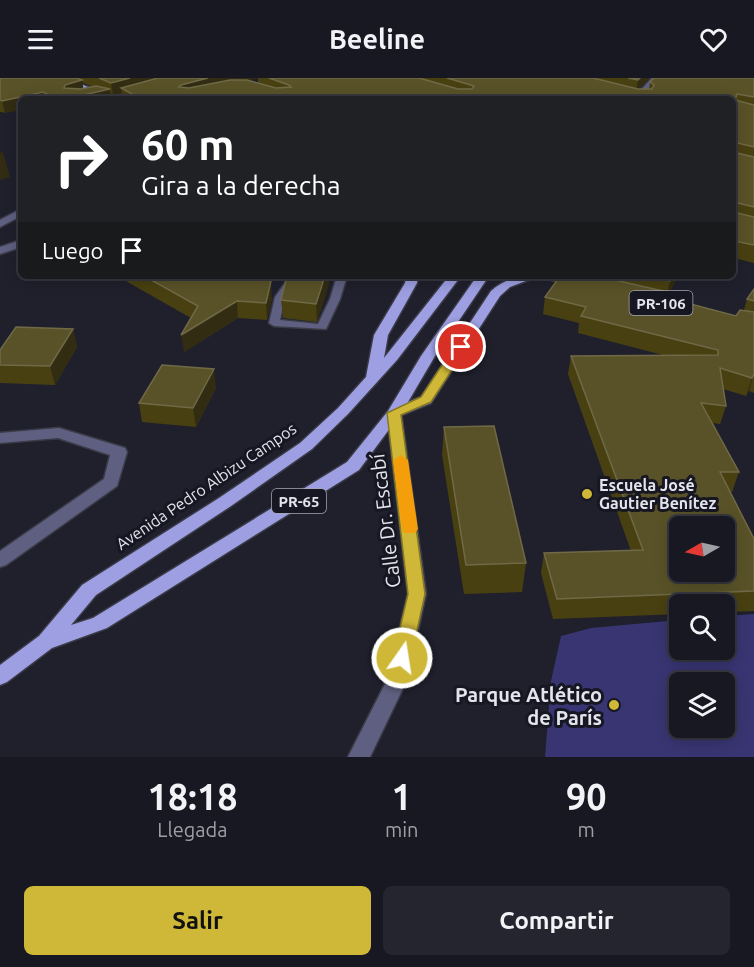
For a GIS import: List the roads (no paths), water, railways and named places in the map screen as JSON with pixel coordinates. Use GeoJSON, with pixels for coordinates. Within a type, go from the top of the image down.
{"type":"FeatureCollection","features":[{"type":"Feature","properties":{"kind":"main road"},"geometry":{"type":"LineString","coordinates":[[63,79],[106,96]]}},
{"type":"Feature","properties":{"kind":"main road"},"geometry":{"type":"LineString","coordinates":[[373,378],[381,336],[412,279]]}},
{"type":"Feature","properties":{"kind":"main road","name":"Avenida Pedro Albizu Campos"},"geometry":{"type":"LineString","coordinates":[[0,676],[46,642],[89,590],[225,502],[306,446],[392,357],[453,279]]}},
{"type":"Feature","properties":{"kind":"main road","name":"Avenida Pedro Albizu Campos"},"geometry":{"type":"LineString","coordinates":[[46,642],[100,623],[253,531],[352,466],[394,413],[428,356],[482,279]]}},
{"type":"Feature","properties":{"kind":"main road"},"geometry":{"type":"LineString","coordinates":[[394,413],[426,400],[495,294],[506,285],[524,279]]}},
{"type":"Feature","properties":{"kind":"main road"},"geometry":{"type":"LineString","coordinates":[[564,279],[591,286]]}},
{"type":"Feature","properties":{"kind":"street"},"geometry":{"type":"LineString","coordinates":[[642,96],[641,94],[656,78]]}},
{"type":"Feature","properties":{"kind":"street"},"geometry":{"type":"LineString","coordinates":[[86,96],[99,93]]}},
{"type":"Feature","properties":{"kind":"street"},"geometry":{"type":"LineString","coordinates":[[0,224],[18,214]]}},
{"type":"Feature","properties":{"kind":"street"},"geometry":{"type":"LineString","coordinates":[[0,251],[18,244]]}},
{"type":"Feature","properties":{"kind":"street","name":"Calle Dr. Escabí"},"geometry":{"type":"LineString","coordinates":[[359,757],[397,680],[417,594],[394,413]]}},
{"type":"Feature","properties":{"kind":"street"},"geometry":{"type":"LineString","coordinates":[[0,438],[59,433],[119,452],[111,482],[0,560]]}},
{"type":"Feature","properties":{"kind":"lane"},"geometry":{"type":"LineString","coordinates":[[63,79],[78,78]]}},
{"type":"Feature","properties":{"kind":"lane"},"geometry":{"type":"LineString","coordinates":[[124,96],[147,90]]}},
{"type":"Feature","properties":{"kind":"lane"},"geometry":{"type":"LineString","coordinates":[[293,279],[280,297],[274,323],[322,327],[341,279]]}},
{"type":"Feature","properties":{"kind":"place","name":"Escuela José Gautier Benítez"},"geometry":{"type":"Point","coordinates":[587,494]}},
{"type":"Feature","properties":{"kind":"place","name":"Parque Atlético de París"},"geometry":{"type":"Point","coordinates":[614,705]}}]}
